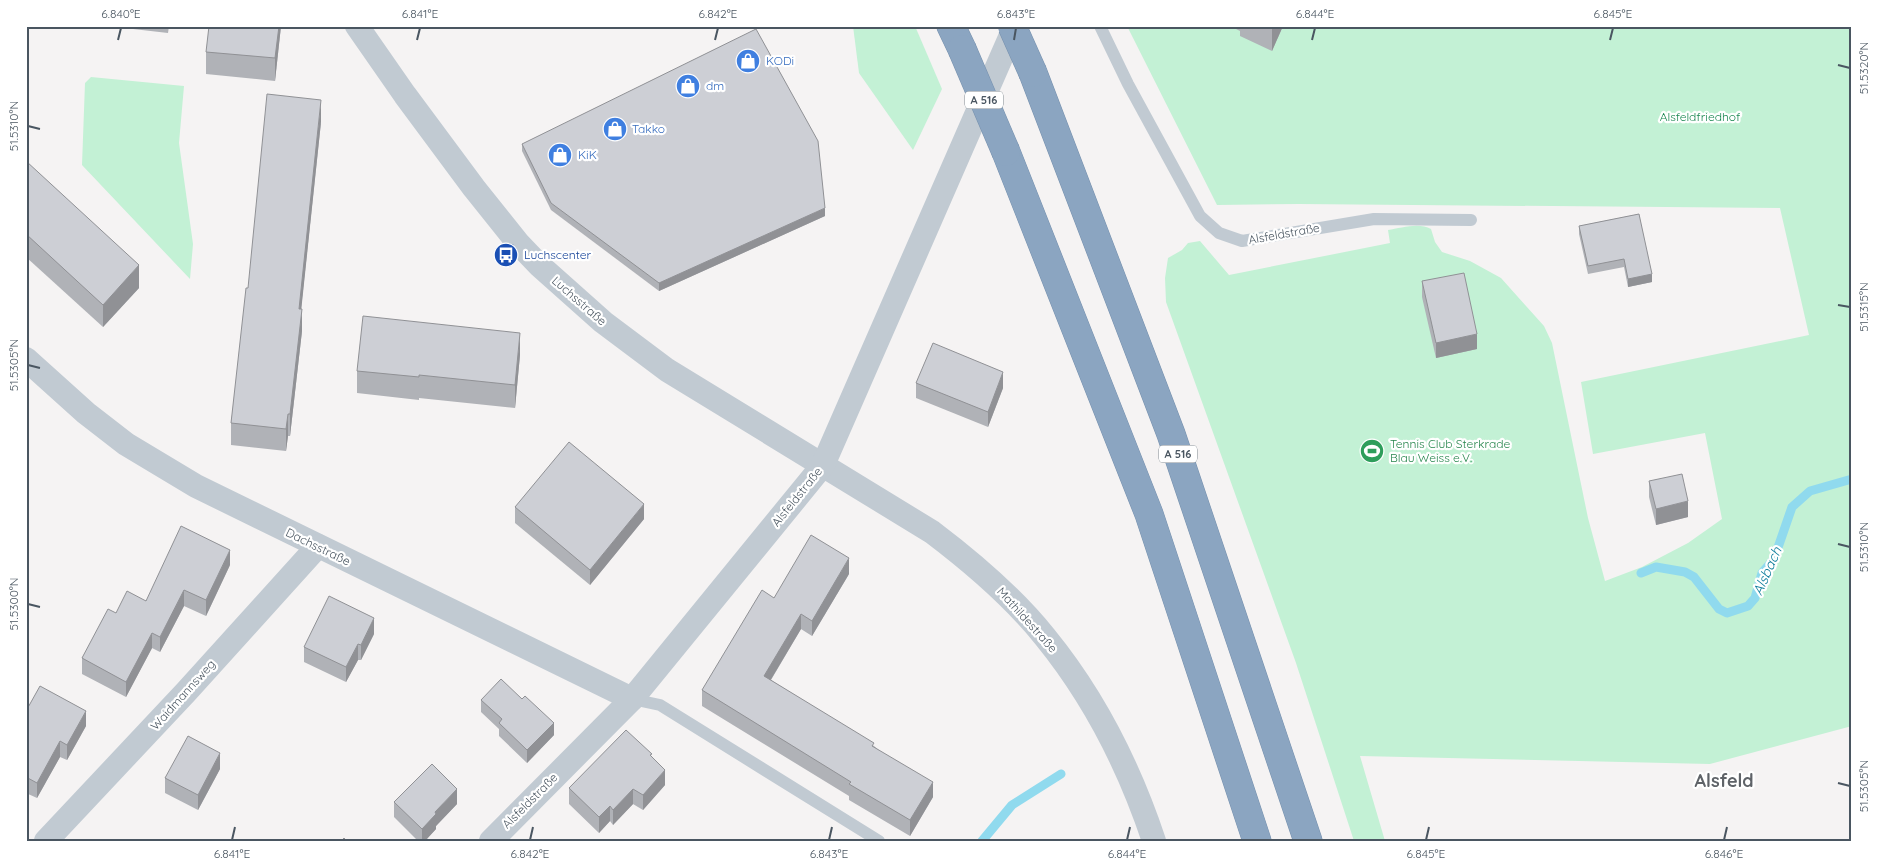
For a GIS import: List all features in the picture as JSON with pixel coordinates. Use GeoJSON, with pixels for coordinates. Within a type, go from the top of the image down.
{"type":"FeatureCollection","features":[{"type":"Feature","properties":{"kind":"highway","name":"A 516"},"geometry":{"type":"LineString","coordinates":[[1014,26],[1171,434],[1308,841]]}},
{"type":"Feature","properties":{"kind":"highway","name":"A 516"},"geometry":{"type":"LineString","coordinates":[[956,38],[1006,152],[1149,514],[1257,841]]}},
{"type":"Feature","properties":{"kind":"street","name":"Luchsstraße"},"geometry":{"type":"LineString","coordinates":[[357,26],[474,188],[518,243],[539,265],[602,322],[667,370],[823,465]]}},
{"type":"Feature","properties":{"kind":"street","name":"Alsfeldstraße"},"geometry":{"type":"LineString","coordinates":[[491,841],[632,699],[823,465],[1014,26]]}},
{"type":"Feature","properties":{"kind":"street","name":"Dachsstraße"},"geometry":{"type":"LineString","coordinates":[[26,359],[86,413],[126,444],[196,486],[632,699]]}},
{"type":"Feature","properties":{"kind":"street","name":"Mathildestraße"},"geometry":{"type":"LineString","coordinates":[[823,465],[932,532],[971,561],[1008,596],[1046,638],[1079,684],[1120,756],[1154,841]]}},
{"type":"Feature","properties":{"kind":"street","name":"Waidmannsweg"},"geometry":{"type":"LineString","coordinates":[[46,841],[160,720],[318,546]]}},
{"type":"Feature","properties":{"kind":"lane","name":"Alsfeldstraße"},"geometry":{"type":"LineString","coordinates":[[1100,26],[1128,84],[1200,216],[1219,232],[1242,241],[1374,218],[1471,220]]}},
{"type":"Feature","properties":{"kind":"lane"},"geometry":{"type":"LineString","coordinates":[[632,699],[660,705],[879,841]]}},
{"type":"Feature","properties":{"kind":"green space"},"geometry":{"type":"Polygon","coordinates":[[[853,26],[915,26],[942,89],[913,150],[859,73],[853,26]]]}},
{"type":"Feature","properties":{"kind":"green space","name":"Alsfeldfriedhof"},"geometry":{"type":"Polygon","coordinates":[[[1127,26],[1852,26],[1852,726],[1710,764],[1360,756],[1385,841],[1354,841],[1296,663],[1166,302],[1165,278],[1168,258],[1182,250],[1188,243],[1200,241],[1229,275],[1390,243],[1388,230],[1421,226],[1431,229],[1435,242],[1442,252],[1470,261],[1501,278],[1544,326],[1552,343],[1588,518],[1605,581],[1642,567],[1688,543],[1722,519],[1705,433],[1593,454],[1581,382],[1809,335],[1780,208],[1217,205],[1127,26]]]}},
{"type":"Feature","properties":{"kind":"green space"},"geometry":{"type":"Polygon","coordinates":[[[91,77],[184,86],[179,143],[193,244],[190,279],[82,165],[85,83],[91,77]]]}},
{"type":"Feature","properties":{"kind":"building"},"geometry":{"type":"Polygon","coordinates":[[[209,26],[279,26],[275,58],[206,52],[209,26]]]}},
{"type":"Feature","properties":{"kind":"building"},"geometry":{"type":"Polygon","coordinates":[[[756,29],[818,141],[825,208],[659,283],[551,203],[522,144],[756,29]]]}},
{"type":"Feature","properties":{"kind":"building"},"geometry":{"type":"Polygon","coordinates":[[[267,94],[321,100],[299,309],[302,309],[290,414],[288,414],[286,429],[231,423],[246,288],[248,288],[267,94]]]}},
{"type":"Feature","properties":{"kind":"building"},"geometry":{"type":"Polygon","coordinates":[[[26,161],[139,265],[103,305],[26,234],[26,161]]]}},
{"type":"Feature","properties":{"kind":"building"},"geometry":{"type":"Polygon","coordinates":[[[1639,214],[1652,274],[1628,279],[1624,259],[1588,266],[1579,226],[1639,214]]]}},
{"type":"Feature","properties":{"kind":"building"},"geometry":{"type":"Polygon","coordinates":[[[1464,273],[1477,334],[1436,343],[1422,281],[1464,273]]]}},
{"type":"Feature","properties":{"kind":"building"},"geometry":{"type":"Polygon","coordinates":[[[363,316],[520,333],[515,385],[357,371],[363,316]]]}},
{"type":"Feature","properties":{"kind":"building"},"geometry":{"type":"Polygon","coordinates":[[[933,343],[1003,372],[988,412],[916,383],[933,343]]]}},
{"type":"Feature","properties":{"kind":"building"},"geometry":{"type":"Polygon","coordinates":[[[569,442],[644,504],[590,570],[515,507],[569,442]]]}},
{"type":"Feature","properties":{"kind":"building"},"geometry":{"type":"Polygon","coordinates":[[[1682,474],[1688,501],[1656,509],[1649,481],[1682,474]]]}},
{"type":"Feature","properties":{"kind":"building"},"geometry":{"type":"Polygon","coordinates":[[[181,526],[230,550],[206,600],[184,590],[160,637],[152,633],[126,682],[82,658],[108,609],[116,613],[127,591],[146,601],[181,526]]]}},
{"type":"Feature","properties":{"kind":"building"},"geometry":{"type":"Polygon","coordinates":[[[811,535],[849,558],[812,621],[801,614],[764,676],[874,743],[872,746],[933,782],[910,820],[849,784],[851,782],[702,690],[762,590],[774,598],[811,535]]]}},
{"type":"Feature","properties":{"kind":"building"},"geometry":{"type":"Polygon","coordinates":[[[329,596],[374,618],[361,645],[358,644],[346,667],[304,647],[329,596]]]}},
{"type":"Feature","properties":{"kind":"building"},"geometry":{"type":"Polygon","coordinates":[[[501,679],[522,699],[525,696],[554,723],[527,750],[499,723],[502,719],[481,700],[501,679]]]}},
{"type":"Feature","properties":{"kind":"building"},"geometry":{"type":"Polygon","coordinates":[[[40,686],[86,711],[67,745],[60,741],[37,783],[26,777],[26,711],[40,686]]]}},
{"type":"Feature","properties":{"kind":"building"},"geometry":{"type":"Polygon","coordinates":[[[626,730],[652,754],[650,755],[665,770],[643,795],[633,789],[613,810],[610,806],[599,817],[569,788],[626,730]]]}},
{"type":"Feature","properties":{"kind":"building"},"geometry":{"type":"Polygon","coordinates":[[[188,736],[220,753],[198,795],[165,778],[188,736]]]}},
{"type":"Feature","properties":{"kind":"building"},"geometry":{"type":"Polygon","coordinates":[[[432,764],[457,789],[422,829],[394,802],[432,764]]]}},
{"type":"Feature","properties":{"kind":"waterway","name":"Alsbach"},"geometry":{"type":"LineString","coordinates":[[1641,573],[1656,567],[1685,572],[1694,577],[1719,609],[1727,613],[1748,606],[1755,598],[1762,573],[1774,559],[1792,507],[1810,491],[1852,479]]}},
{"type":"Feature","properties":{"kind":"waterway","name":"Alsbach"},"geometry":{"type":"LineString","coordinates":[[982,841],[1012,805],[1061,774]]}},
{"type":"Feature","properties":{"kind":"place","name":"KODi"},"geometry":{"type":"Point","coordinates":[748,61]}},
{"type":"Feature","properties":{"kind":"place","name":"dm"},"geometry":{"type":"Point","coordinates":[688,86]}},
{"type":"Feature","properties":{"kind":"place","name":"Takko"},"geometry":{"type":"Point","coordinates":[615,129]}},
{"type":"Feature","properties":{"kind":"place","name":"KiK"},"geometry":{"type":"Point","coordinates":[560,155]}},
{"type":"Feature","properties":{"kind":"place","name":"Luchscenter"},"geometry":{"type":"Point","coordinates":[506,255]}},
{"type":"Feature","properties":{"kind":"place","name":"Tennis Club Sterkrade Blau Weiss e.V."},"geometry":{"type":"Point","coordinates":[1372,451]}},
{"type":"Feature","properties":{"kind":"district","name":"Alsfeld"},"geometry":{"type":"Point","coordinates":[1724,781]}}]}
